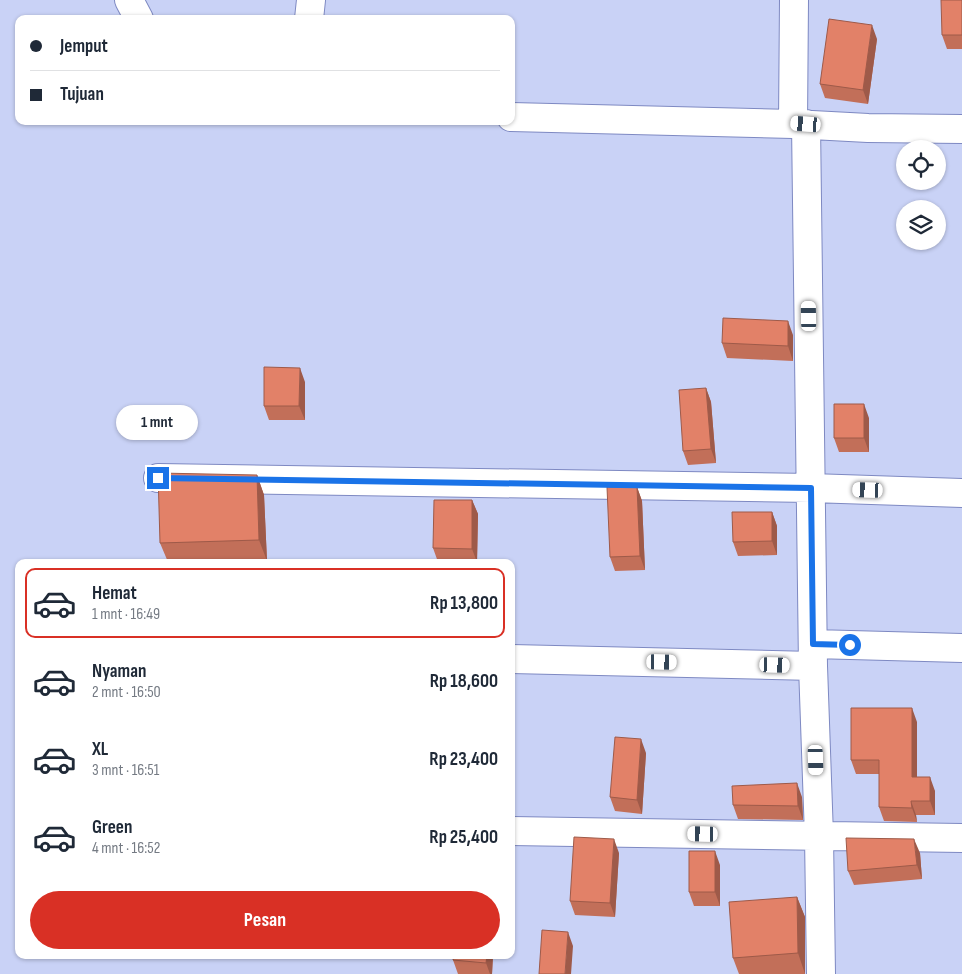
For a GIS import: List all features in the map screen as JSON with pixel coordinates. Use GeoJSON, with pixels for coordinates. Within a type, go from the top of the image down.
{"type":"FeatureCollection","features":[{"type":"Feature","properties":{"kind":"street"},"geometry":{"type":"LineString","coordinates":[[129,0],[137,15]]}},
{"type":"Feature","properties":{"kind":"street"},"geometry":{"type":"LineString","coordinates":[[310,15],[312,0]]}},
{"type":"Feature","properties":{"kind":"street"},"geometry":{"type":"LineString","coordinates":[[794,0],[811,488],[821,974]]}},
{"type":"Feature","properties":{"kind":"street"},"geometry":{"type":"LineString","coordinates":[[515,118],[962,129]]}},
{"type":"Feature","properties":{"kind":"street"},"geometry":{"type":"LineString","coordinates":[[158,478],[811,488],[962,493]]}},
{"type":"Feature","properties":{"kind":"street"},"geometry":{"type":"LineString","coordinates":[[515,659],[813,655],[962,648]]}},
{"type":"Feature","properties":{"kind":"street"},"geometry":{"type":"LineString","coordinates":[[515,831],[962,838]]}},
{"type":"Feature","properties":{"kind":"building"},"geometry":{"type":"Polygon","coordinates":[[[941,0],[962,0],[962,35],[942,35],[941,0]]]}},
{"type":"Feature","properties":{"kind":"building"},"geometry":{"type":"Polygon","coordinates":[[[829,19],[872,25],[863,90],[820,84],[829,19]]]}},
{"type":"Feature","properties":{"kind":"building"},"geometry":{"type":"Polygon","coordinates":[[[723,318],[788,321],[788,346],[722,343],[723,318]]]}},
{"type":"Feature","properties":{"kind":"building"},"geometry":{"type":"Polygon","coordinates":[[[264,367],[300,368],[299,406],[264,406],[264,367]]]}},
{"type":"Feature","properties":{"kind":"building"},"geometry":{"type":"Polygon","coordinates":[[[706,388],[711,449],[683,451],[679,390],[706,388]]]}},
{"type":"Feature","properties":{"kind":"building"},"geometry":{"type":"Polygon","coordinates":[[[834,404],[864,404],[864,438],[834,438],[834,404]]]}},
{"type":"Feature","properties":{"kind":"building"},"geometry":{"type":"Polygon","coordinates":[[[158,473],[257,475],[259,540],[160,543],[158,473]]]}},
{"type":"Feature","properties":{"kind":"building"},"geometry":{"type":"Polygon","coordinates":[[[607,487],[637,487],[640,556],[610,557],[607,487]]]}},
{"type":"Feature","properties":{"kind":"building"},"geometry":{"type":"Polygon","coordinates":[[[434,500],[472,500],[472,549],[433,548],[434,500]]]}},
{"type":"Feature","properties":{"kind":"building"},"geometry":{"type":"Polygon","coordinates":[[[732,512],[772,512],[772,541],[733,542],[732,512]]]}},
{"type":"Feature","properties":{"kind":"building"},"geometry":{"type":"Polygon","coordinates":[[[851,708],[912,708],[912,777],[930,777],[930,801],[911,801],[912,808],[879,807],[879,760],[851,760],[851,708]]]}},
{"type":"Feature","properties":{"kind":"building"},"geometry":{"type":"Polygon","coordinates":[[[615,737],[641,739],[637,800],[610,797],[615,737]]]}},
{"type":"Feature","properties":{"kind":"building"},"geometry":{"type":"Polygon","coordinates":[[[797,783],[798,806],[733,805],[732,786],[797,783]]]}},
{"type":"Feature","properties":{"kind":"building"},"geometry":{"type":"Polygon","coordinates":[[[574,837],[614,839],[610,903],[570,901],[574,837]]]}},
{"type":"Feature","properties":{"kind":"building"},"geometry":{"type":"Polygon","coordinates":[[[846,838],[914,839],[917,865],[848,871],[846,838]]]}},
{"type":"Feature","properties":{"kind":"building"},"geometry":{"type":"Polygon","coordinates":[[[689,851],[715,851],[715,892],[689,892],[689,851]]]}},
{"type":"Feature","properties":{"kind":"building"},"geometry":{"type":"Polygon","coordinates":[[[797,897],[798,953],[733,958],[729,902],[797,897]]]}},
{"type":"Feature","properties":{"kind":"building"},"geometry":{"type":"Polygon","coordinates":[[[542,930],[568,932],[565,974],[539,974],[542,930]]]}},
{"type":"Feature","properties":{"kind":"building"},"geometry":{"type":"Polygon","coordinates":[[[453,959],[486,959],[486,963],[453,959]]]}},
{"type":"Feature","properties":{"kind":"route"},"geometry":{"type":"LineString","coordinates":[[158,478],[811,488],[813,644],[850,645]]}}]}
